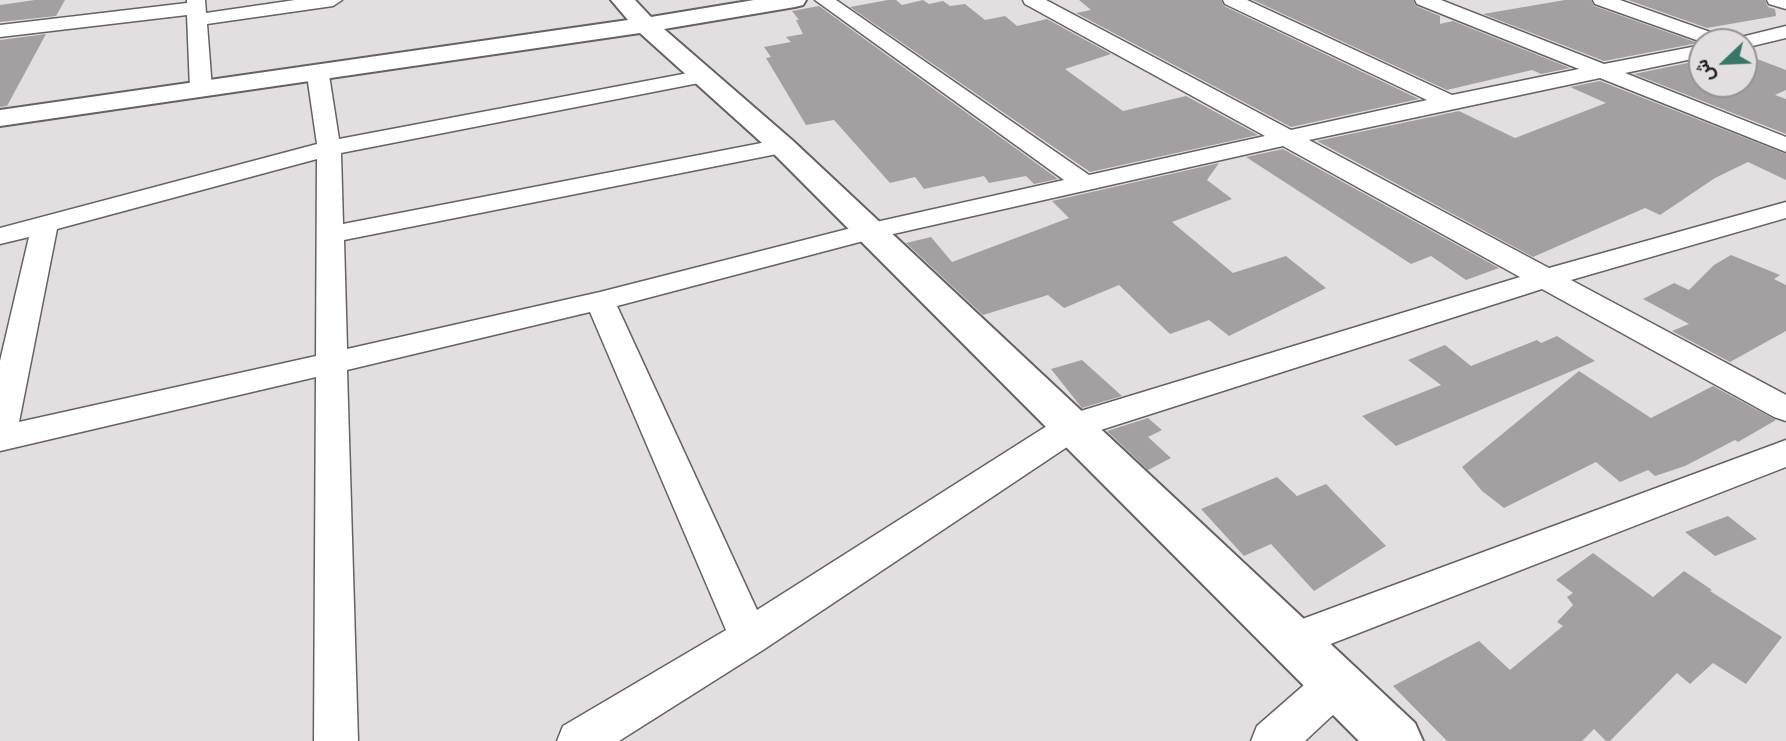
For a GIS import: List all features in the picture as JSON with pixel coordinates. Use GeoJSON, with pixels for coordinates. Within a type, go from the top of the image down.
{"type":"FeatureCollection","features":[{"type":"Feature","properties":{"kind":"street"},"geometry":{"type":"LineString","coordinates":[[0,31],[197,9],[333,0]]}},
{"type":"Feature","properties":{"kind":"street"},"geometry":{"type":"LineString","coordinates":[[0,118],[318,75],[634,13],[795,0]]}},
{"type":"Feature","properties":{"kind":"street"},"geometry":{"type":"LineString","coordinates":[[824,0],[1084,183]]}},
{"type":"Feature","properties":{"kind":"street"},"geometry":{"type":"LineString","coordinates":[[1032,0],[1786,410]]}},
{"type":"Feature","properties":{"kind":"street"},"geometry":{"type":"LineString","coordinates":[[1232,0],[1449,102]]}},
{"type":"Feature","properties":{"kind":"street"},"geometry":{"type":"LineString","coordinates":[[1424,0],[1786,145]]}},
{"type":"Feature","properties":{"kind":"street"},"geometry":{"type":"LineString","coordinates":[[1602,0],[1688,31]]}},
{"type":"Feature","properties":{"kind":"street"},"geometry":{"type":"LineString","coordinates":[[1776,0],[1786,3]]}},
{"type":"Feature","properties":{"kind":"street"},"geometry":{"type":"LineString","coordinates":[[197,9],[201,89]]}},
{"type":"Feature","properties":{"kind":"street"},"geometry":{"type":"LineString","coordinates":[[634,13],[782,146],[867,232],[1073,426],[1335,685],[1396,741]]}},
{"type":"Feature","properties":{"kind":"street"},"geometry":{"type":"LineString","coordinates":[[1758,39],[1786,32]]}},
{"type":"Feature","properties":{"kind":"street"},"geometry":{"type":"LineString","coordinates":[[45,223],[0,437],[600,301],[867,232],[1449,102],[1688,54]]}},
{"type":"Feature","properties":{"kind":"street"},"geometry":{"type":"LineString","coordinates":[[318,75],[329,148],[336,741]]}},
{"type":"Feature","properties":{"kind":"street"},"geometry":{"type":"LineString","coordinates":[[0,236],[329,148],[704,76]]}},
{"type":"Feature","properties":{"kind":"street"},"geometry":{"type":"LineString","coordinates":[[329,235],[782,146]]}},
{"type":"Feature","properties":{"kind":"street"},"geometry":{"type":"LineString","coordinates":[[579,741],[749,638],[1073,426],[1544,279],[1786,210]]}},
{"type":"Feature","properties":{"kind":"street"},"geometry":{"type":"LineString","coordinates":[[600,301],[749,638]]}},
{"type":"Feature","properties":{"kind":"street"},"geometry":{"type":"LineString","coordinates":[[1292,641],[1786,453]]}},
{"type":"Feature","properties":{"kind":"street"},"geometry":{"type":"LineString","coordinates":[[1273,741],[1335,685]]}},
{"type":"Feature","properties":{"kind":"building"},"geometry":{"type":"Polygon","coordinates":[[[35,0],[65,0],[56,16],[0,22],[0,5],[35,0]]]}},
{"type":"Feature","properties":{"kind":"building"},"geometry":{"type":"Polygon","coordinates":[[[896,0],[902,5],[923,0],[929,4],[943,1],[950,6],[965,4],[985,20],[1005,16],[1017,26],[1047,19],[1111,54],[1065,69],[1123,111],[1186,96],[1258,135],[1090,172],[850,7],[896,0]]]}},
{"type":"Feature","properties":{"kind":"building"},"geometry":{"type":"Polygon","coordinates":[[[1079,0],[1221,0],[1224,6],[1419,99],[1291,127],[1076,13],[1091,10],[1079,0]]]}},
{"type":"Feature","properties":{"kind":"building"},"geometry":{"type":"Polygon","coordinates":[[[1253,0],[1413,0],[1416,6],[1440,16],[1440,24],[1453,21],[1570,68],[1541,74],[1532,70],[1447,90],[1253,0]]]}},
{"type":"Feature","properties":{"kind":"building"},"geometry":{"type":"Polygon","coordinates":[[[1565,0],[1591,0],[1594,6],[1688,39],[1688,45],[1604,61],[1483,14],[1565,0]]]}},
{"type":"Feature","properties":{"kind":"building"},"geometry":{"type":"Polygon","coordinates":[[[1628,0],[1765,0],[1768,7],[1775,9],[1776,16],[1707,28],[1628,0]]]}},
{"type":"Feature","properties":{"kind":"building"},"geometry":{"type":"Polygon","coordinates":[[[819,6],[1058,179],[1034,184],[1026,176],[989,183],[984,176],[924,189],[915,177],[890,183],[834,120],[806,125],[766,58],[771,57],[764,47],[791,42],[786,37],[803,34],[796,20],[799,20],[792,11],[819,6]]]}},
{"type":"Feature","properties":{"kind":"building"},"geometry":{"type":"Polygon","coordinates":[[[46,34],[7,106],[0,107],[0,40],[46,34]]]}},
{"type":"Feature","properties":{"kind":"building"},"geometry":{"type":"Polygon","coordinates":[[[1758,59],[1786,70],[1786,90],[1775,95],[1786,99],[1786,134],[1695,98],[1758,98],[1758,59]]]}},
{"type":"Feature","properties":{"kind":"building"},"geometry":{"type":"Polygon","coordinates":[[[1688,63],[1688,95],[1634,74],[1688,63]]]}},
{"type":"Feature","properties":{"kind":"building"},"geometry":{"type":"Polygon","coordinates":[[[1600,81],[1786,154],[1786,180],[1748,162],[1715,178],[1660,215],[1645,208],[1533,257],[1317,141],[1459,111],[1515,138],[1606,103],[1570,87],[1600,81]]]}},
{"type":"Feature","properties":{"kind":"building"},"geometry":{"type":"Polygon","coordinates":[[[1283,149],[1499,268],[1466,280],[1431,256],[1411,264],[1246,157],[1283,149]]]}},
{"type":"Feature","properties":{"kind":"building"},"geometry":{"type":"Polygon","coordinates":[[[1219,163],[1207,180],[1232,199],[1172,222],[1233,273],[1286,256],[1326,288],[1229,336],[1209,320],[1170,334],[1119,285],[1064,308],[1048,295],[983,315],[906,243],[931,237],[952,262],[1069,218],[1052,201],[1219,163]]]}},
{"type":"Feature","properties":{"kind":"building"},"geometry":{"type":"Polygon","coordinates":[[[1731,255],[1780,275],[1774,279],[1786,285],[1786,331],[1730,362],[1672,331],[1689,324],[1643,299],[1674,283],[1689,290],[1714,265],[1731,255]]]}},
{"type":"Feature","properties":{"kind":"building"},"geometry":{"type":"Polygon","coordinates":[[[1557,336],[1595,361],[1396,446],[1362,416],[1441,385],[1408,360],[1445,345],[1471,366],[1537,340],[1541,343],[1557,336]]]}},
{"type":"Feature","properties":{"kind":"building"},"geometry":{"type":"Polygon","coordinates":[[[1082,360],[1122,396],[1082,408],[1051,369],[1082,360]]]}},
{"type":"Feature","properties":{"kind":"building"},"geometry":{"type":"Polygon","coordinates":[[[1579,371],[1651,418],[1713,386],[1776,420],[1738,442],[1735,440],[1685,466],[1655,476],[1648,470],[1620,482],[1596,462],[1504,508],[1482,491],[1462,467],[1579,371]]]}},
{"type":"Feature","properties":{"kind":"building"},"geometry":{"type":"Polygon","coordinates":[[[1148,418],[1162,430],[1148,437],[1171,458],[1148,470],[1107,431],[1148,418]]]}},
{"type":"Feature","properties":{"kind":"building"},"geometry":{"type":"Polygon","coordinates":[[[1277,477],[1297,496],[1326,484],[1386,546],[1314,591],[1271,544],[1244,556],[1201,509],[1277,477]]]}},
{"type":"Feature","properties":{"kind":"building"},"geometry":{"type":"Polygon","coordinates":[[[1728,516],[1757,539],[1715,556],[1685,532],[1728,516]]]}},
{"type":"Feature","properties":{"kind":"building"},"geometry":{"type":"Polygon","coordinates":[[[1593,553],[1653,597],[1684,571],[1782,637],[1746,684],[1713,663],[1690,684],[1677,673],[1610,741],[1606,741],[1594,729],[1582,741],[1447,741],[1393,686],[1479,641],[1510,670],[1563,626],[1557,622],[1573,605],[1567,597],[1573,593],[1556,580],[1593,553]]]}}]}
